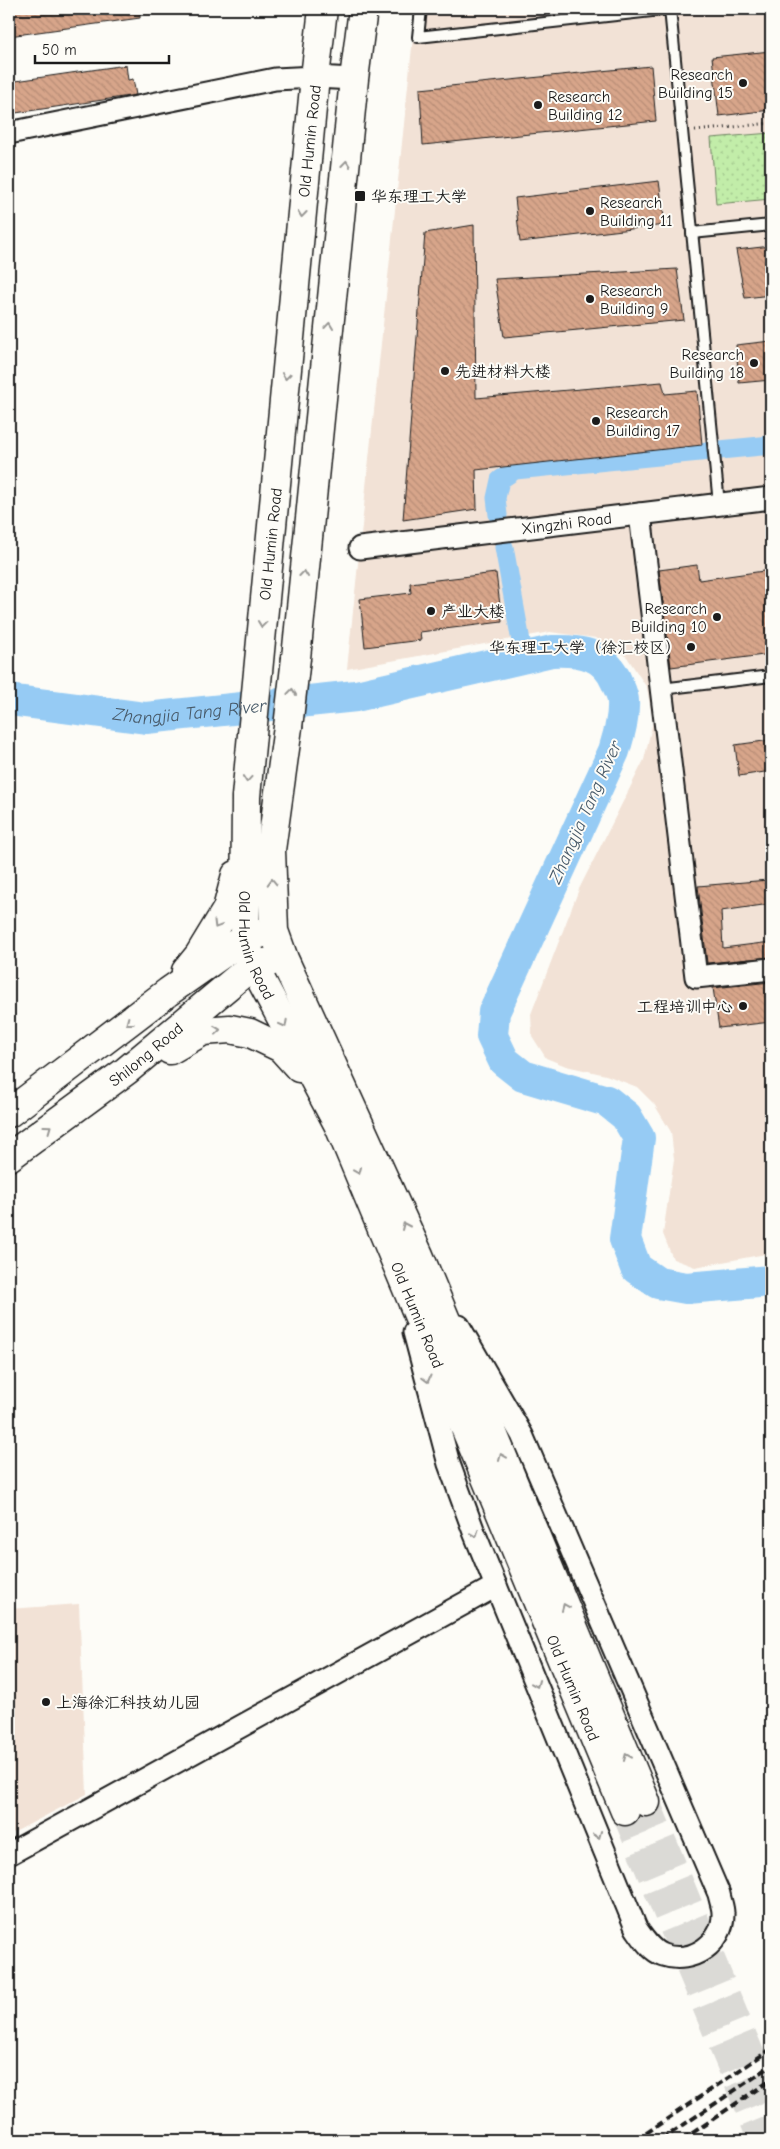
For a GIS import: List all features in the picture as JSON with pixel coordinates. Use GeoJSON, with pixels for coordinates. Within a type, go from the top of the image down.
{"type":"FeatureCollection","features":[{"type":"Feature","properties":{"kind":"main road","name":"Old Humin Road"},"geometry":{"type":"LineString","coordinates":[[323,9],[246,797],[245,938],[252,965],[339,1126],[408,1260]]}},
{"type":"Feature","properties":{"kind":"main road","name":"Old Humin Road"},"geometry":{"type":"LineString","coordinates":[[363,9],[354,79],[296,658],[270,850],[274,931],[408,1260],[635,1806]]}},
{"type":"Feature","properties":{"kind":"main road"},"geometry":{"type":"LineString","coordinates":[[168,992],[199,955],[226,909],[246,847]]}},
{"type":"Feature","properties":{"kind":"main road","name":"Shilong Road"},"geometry":{"type":"LineString","coordinates":[[9,1113],[168,992],[245,938],[274,931]]}},
{"type":"Feature","properties":{"kind":"main road","name":"Shilong Road"},"geometry":{"type":"LineString","coordinates":[[9,1156],[126,1071],[252,965],[284,959]]}},
{"type":"Feature","properties":{"kind":"main road"},"geometry":{"type":"LineString","coordinates":[[126,1071],[203,1031],[230,1028],[250,1032],[281,1048],[298,1067],[339,1126]]}},
{"type":"Feature","properties":{"kind":"street"},"geometry":{"type":"LineString","coordinates":[[9,133],[275,78],[315,77],[354,79]]}},
{"type":"Feature","properties":{"kind":"street","name":"Xingzhi Road"},"geometry":{"type":"LineString","coordinates":[[360,548],[771,498]]}},
{"type":"Feature","properties":{"kind":"street"},"geometry":{"type":"LineString","coordinates":[[640,514],[696,977],[771,968]]}},
{"type":"Feature","properties":{"kind":"street"},"geometry":{"type":"LineString","coordinates":[[408,1260],[522,1435],[719,1894],[724,1912],[722,1928],[712,1943],[698,1954],[681,1957],[663,1955],[646,1943],[636,1928],[496,1586],[449,1464],[408,1260]]}},
{"type":"Feature","properties":{"kind":"street"},"geometry":{"type":"LineString","coordinates":[[9,1854],[496,1586]]}},
{"type":"Feature","properties":{"kind":"lane"},"geometry":{"type":"LineString","coordinates":[[421,9],[418,36],[670,9],[719,504]]}},
{"type":"Feature","properties":{"kind":"lane"},"geometry":{"type":"LineString","coordinates":[[692,233],[771,224]]}},
{"type":"Feature","properties":{"kind":"lane"},"geometry":{"type":"LineString","coordinates":[[661,689],[771,676]]}},
{"type":"Feature","properties":{"kind":"path"},"geometry":{"type":"LineString","coordinates":[[682,132],[771,123]]}},
{"type":"Feature","properties":{"kind":"shaded area","name":"华东理工大学（徐汇校区）"},"geometry":{"type":"Polygon","coordinates":[[[416,9],[771,9],[771,1253],[695,1267],[673,1259],[663,1234],[674,1159],[671,1132],[654,1104],[637,1087],[606,1075],[566,1066],[546,1058],[532,1036],[531,1014],[579,889],[644,760],[653,721],[647,688],[627,657],[596,638],[550,632],[347,669],[416,9]]]}},
{"type":"Feature","properties":{"kind":"shaded area","name":"上海徐汇科技幼儿园"},"geometry":{"type":"Polygon","coordinates":[[[79,1604],[87,1794],[9,1835],[9,1609],[79,1604]]]}},
{"type":"Feature","properties":{"kind":"green space"},"geometry":{"type":"Polygon","coordinates":[[[771,133],[771,199],[716,204],[711,138],[771,133]]]}},
{"type":"Feature","properties":{"kind":"building"},"geometry":{"type":"Polygon","coordinates":[[[9,9],[140,9],[140,18],[9,36],[9,9]]]}},
{"type":"Feature","properties":{"kind":"building","name":"Research Building 15"},"geometry":{"type":"Polygon","coordinates":[[[771,51],[771,110],[719,116],[712,57],[771,51]]]}},
{"type":"Feature","properties":{"kind":"building"},"geometry":{"type":"Polygon","coordinates":[[[126,65],[128,80],[133,79],[136,95],[9,114],[9,82],[126,65]]]}},
{"type":"Feature","properties":{"kind":"building","name":"Research Building 12"},"geometry":{"type":"Polygon","coordinates":[[[651,66],[656,121],[423,145],[420,89],[651,66]]]}},
{"type":"Feature","properties":{"kind":"building","name":"Research Building 11"},"geometry":{"type":"Polygon","coordinates":[[[659,181],[665,225],[520,242],[515,198],[659,181]]]}},
{"type":"Feature","properties":{"kind":"building"},"geometry":{"type":"Polygon","coordinates":[[[474,225],[476,398],[662,382],[665,394],[697,391],[702,445],[476,470],[477,509],[403,520],[425,233],[474,225]]]}},
{"type":"Feature","properties":{"kind":"building"},"geometry":{"type":"Polygon","coordinates":[[[771,246],[771,295],[745,298],[736,250],[771,246]]]}},
{"type":"Feature","properties":{"kind":"building","name":"Research Building 9"},"geometry":{"type":"Polygon","coordinates":[[[677,269],[684,320],[504,337],[495,279],[677,269]]]}},
{"type":"Feature","properties":{"kind":"building","name":"Research Building 18"},"geometry":{"type":"Polygon","coordinates":[[[771,341],[771,380],[739,383],[736,345],[771,341]]]}},
{"type":"Feature","properties":{"kind":"building","name":"Research Building 10"},"geometry":{"type":"Polygon","coordinates":[[[697,565],[699,580],[771,570],[771,654],[671,667],[659,570],[697,565]]]}},
{"type":"Feature","properties":{"kind":"building","name":"产业大楼"},"geometry":{"type":"Polygon","coordinates":[[[496,573],[502,622],[420,632],[421,640],[365,647],[360,599],[411,593],[410,583],[496,573]]]}},
{"type":"Feature","properties":{"kind":"building"},"geometry":{"type":"Polygon","coordinates":[[[771,740],[771,771],[739,776],[735,745],[771,740]]]}},
{"type":"Feature","properties":{"kind":"building"},"geometry":{"type":"Polygon","coordinates":[[[768,880],[770,904],[721,911],[723,948],[771,942],[771,957],[707,963],[698,886],[768,880]]]}},
{"type":"Feature","properties":{"kind":"building","name":"工程培训中心"},"geometry":{"type":"Polygon","coordinates":[[[771,982],[771,1022],[719,1028],[713,988],[771,982]]]}},
{"type":"Feature","properties":{"kind":"waterway"},"geometry":{"type":"LineString","coordinates":[[498,515],[496,498],[500,480],[515,470],[771,445]]}},
{"type":"Feature","properties":{"kind":"waterway"},"geometry":{"type":"LineString","coordinates":[[504,547],[524,658]]}},
{"type":"Feature","properties":{"kind":"waterway","name":"Zhangjia Tang River"},"geometry":{"type":"LineString","coordinates":[[9,700],[146,718],[356,696],[552,651],[573,651],[599,659],[612,673],[622,696],[623,714],[618,738],[614,751],[494,1012],[492,1036],[504,1061],[523,1076],[607,1101],[626,1116],[639,1138],[625,1239],[636,1268],[658,1283],[686,1288],[771,1281]]}},
{"type":"Feature","properties":{"kind":"tunnel"},"geometry":{"type":"LineString","coordinates":[[646,1802],[771,2104]]}},
{"type":"Feature","properties":{"kind":"tunnel"},"geometry":{"type":"LineString","coordinates":[[625,1811],[762,2140]]}},
{"type":"Feature","properties":{"kind":"railway"},"geometry":{"type":"LineString","coordinates":[[636,2140],[771,2049]]}},
{"type":"Feature","properties":{"kind":"railway"},"geometry":{"type":"LineString","coordinates":[[661,2140],[771,2066]]}},
{"type":"Feature","properties":{"kind":"railway"},"geometry":{"type":"LineString","coordinates":[[682,2140],[771,2080]]}},
{"type":"Feature","properties":{"kind":"railway"},"geometry":{"type":"LineString","coordinates":[[765,2140],[771,2135]]}},
{"type":"Feature","properties":{"kind":"place","name":"Research Building 15"},"geometry":{"type":"Point","coordinates":[743,83]}},
{"type":"Feature","properties":{"kind":"place","name":"Research Building 12"},"geometry":{"type":"Point","coordinates":[538,105]}},
{"type":"Feature","properties":{"kind":"place","name":"华东理工大学"},"geometry":{"type":"Point","coordinates":[360,196]}},
{"type":"Feature","properties":{"kind":"place","name":"Research Building 11"},"geometry":{"type":"Point","coordinates":[590,211]}},
{"type":"Feature","properties":{"kind":"place","name":"Research Building 9"},"geometry":{"type":"Point","coordinates":[590,299]}},
{"type":"Feature","properties":{"kind":"place","name":"Research Building 18"},"geometry":{"type":"Point","coordinates":[754,363]}},
{"type":"Feature","properties":{"kind":"place","name":"先进材料大楼"},"geometry":{"type":"Point","coordinates":[445,371]}},
{"type":"Feature","properties":{"kind":"place","name":"Research Building 17"},"geometry":{"type":"Point","coordinates":[596,421]}},
{"type":"Feature","properties":{"kind":"place","name":"产业大楼"},"geometry":{"type":"Point","coordinates":[431,611]}},
{"type":"Feature","properties":{"kind":"place","name":"Research Building 10"},"geometry":{"type":"Point","coordinates":[717,617]}},
{"type":"Feature","properties":{"kind":"place","name":"华东理工大学（徐汇校区）"},"geometry":{"type":"Point","coordinates":[691,647]}},
{"type":"Feature","properties":{"kind":"place","name":"工程培训中心"},"geometry":{"type":"Point","coordinates":[743,1006]}},
{"type":"Feature","properties":{"kind":"place","name":"上海徐汇科技幼儿园"},"geometry":{"type":"Point","coordinates":[46,1702]}}]}
